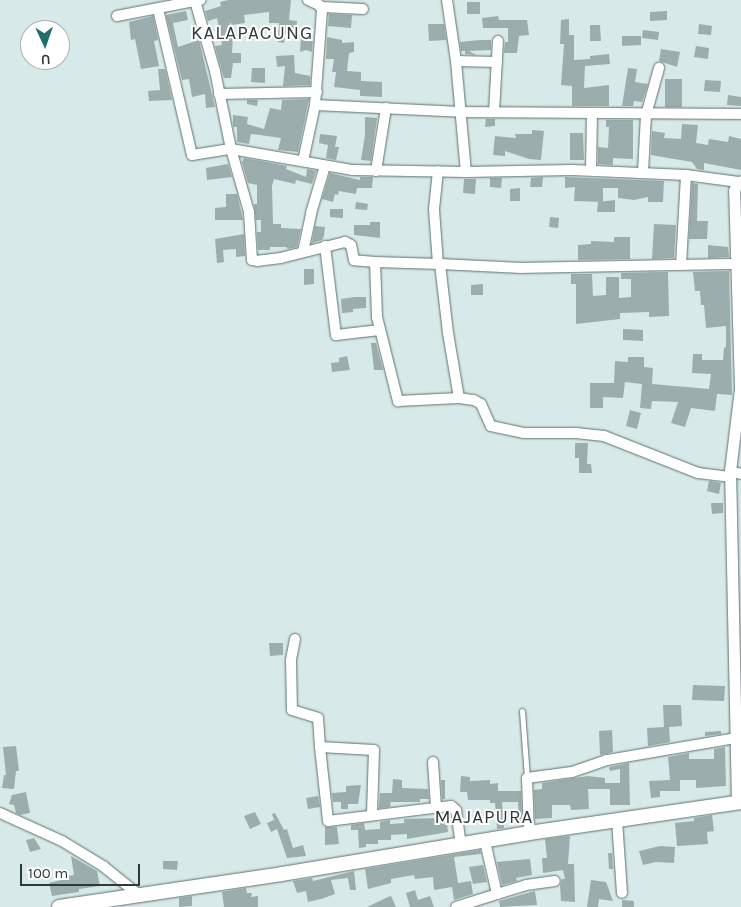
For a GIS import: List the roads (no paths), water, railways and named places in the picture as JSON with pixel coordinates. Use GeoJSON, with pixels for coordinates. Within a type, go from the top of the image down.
{"type":"FeatureCollection","features":[{"type":"Feature","properties":{"kind":"main road"},"geometry":{"type":"LineString","coordinates":[[59,907],[528,833],[739,802]]}},
{"type":"Feature","properties":{"kind":"street"},"geometry":{"type":"LineString","coordinates":[[117,16],[198,0],[231,149],[249,212],[252,260],[258,261],[347,242],[351,245],[354,260],[375,262],[522,268],[738,264]]}},
{"type":"Feature","properties":{"kind":"street"},"geometry":{"type":"LineString","coordinates":[[308,0],[322,7],[363,9]]}},
{"type":"Feature","properties":{"kind":"street"},"geometry":{"type":"LineString","coordinates":[[447,0],[456,61],[466,172]]}},
{"type":"Feature","properties":{"kind":"street"},"geometry":{"type":"LineString","coordinates":[[303,161],[317,92],[322,7]]}},
{"type":"Feature","properties":{"kind":"street"},"geometry":{"type":"LineString","coordinates":[[158,9],[192,155],[231,149],[325,166],[376,171],[591,170],[686,175],[740,181],[734,191],[738,264],[740,388],[734,474],[736,738],[739,802]]}},
{"type":"Feature","properties":{"kind":"street"},"geometry":{"type":"LineString","coordinates":[[494,112],[498,41]]}},
{"type":"Feature","properties":{"kind":"street"},"geometry":{"type":"LineString","coordinates":[[456,61],[497,62]]}},
{"type":"Feature","properties":{"kind":"street"},"geometry":{"type":"LineString","coordinates":[[644,172],[646,115],[659,68]]}},
{"type":"Feature","properties":{"kind":"street"},"geometry":{"type":"LineString","coordinates":[[219,94],[317,92]]}},
{"type":"Feature","properties":{"kind":"street"},"geometry":{"type":"LineString","coordinates":[[315,105],[461,112],[646,115],[741,114]]}},
{"type":"Feature","properties":{"kind":"street"},"geometry":{"type":"LineString","coordinates":[[376,171],[386,108]]}},
{"type":"Feature","properties":{"kind":"street"},"geometry":{"type":"LineString","coordinates":[[591,170],[592,113]]}},
{"type":"Feature","properties":{"kind":"street"},"geometry":{"type":"LineString","coordinates":[[303,252],[311,213],[325,166]]}},
{"type":"Feature","properties":{"kind":"street"},"geometry":{"type":"LineString","coordinates":[[438,171],[434,210],[448,332],[459,398]]}},
{"type":"Feature","properties":{"kind":"street"},"geometry":{"type":"LineString","coordinates":[[681,265],[686,175]]}},
{"type":"Feature","properties":{"kind":"street"},"geometry":{"type":"LineString","coordinates":[[325,246],[336,335],[380,330]]}},
{"type":"Feature","properties":{"kind":"street"},"geometry":{"type":"LineString","coordinates":[[375,262],[376,308],[398,401],[459,398],[474,400],[481,404],[491,426],[524,434],[576,433],[604,436],[698,473],[734,474]]}},
{"type":"Feature","properties":{"kind":"street"},"geometry":{"type":"LineString","coordinates":[[295,639],[291,660],[291,708],[294,712],[318,718],[328,821],[451,806],[456,810],[461,845]]}},
{"type":"Feature","properties":{"kind":"street"},"geometry":{"type":"LineString","coordinates":[[528,833],[527,778],[572,772],[607,760],[725,742],[736,738]]}},
{"type":"Feature","properties":{"kind":"street"},"geometry":{"type":"LineString","coordinates":[[320,747],[374,750],[372,815]]}},
{"type":"Feature","properties":{"kind":"street"},"geometry":{"type":"LineString","coordinates":[[433,762],[436,808]]}},
{"type":"Feature","properties":{"kind":"street"},"geometry":{"type":"LineString","coordinates":[[0,813],[62,841],[103,866],[139,895]]}},
{"type":"Feature","properties":{"kind":"street"},"geometry":{"type":"LineString","coordinates":[[618,820],[622,893]]}},
{"type":"Feature","properties":{"kind":"street"},"geometry":{"type":"LineString","coordinates":[[485,841],[497,894]]}},
{"type":"Feature","properties":{"kind":"street"},"geometry":{"type":"LineString","coordinates":[[456,907],[526,885],[555,881]]}},
{"type":"Feature","properties":{"kind":"lane"},"geometry":{"type":"LineString","coordinates":[[522,711],[527,778]]}},
{"type":"Feature","properties":{"kind":"district","name":"KALAPACUNG"},"geometry":{"type":"Point","coordinates":[252,34]}},
{"type":"Feature","properties":{"kind":"district","name":"MAJAPURA"},"geometry":{"type":"Point","coordinates":[484,818]}}]}
